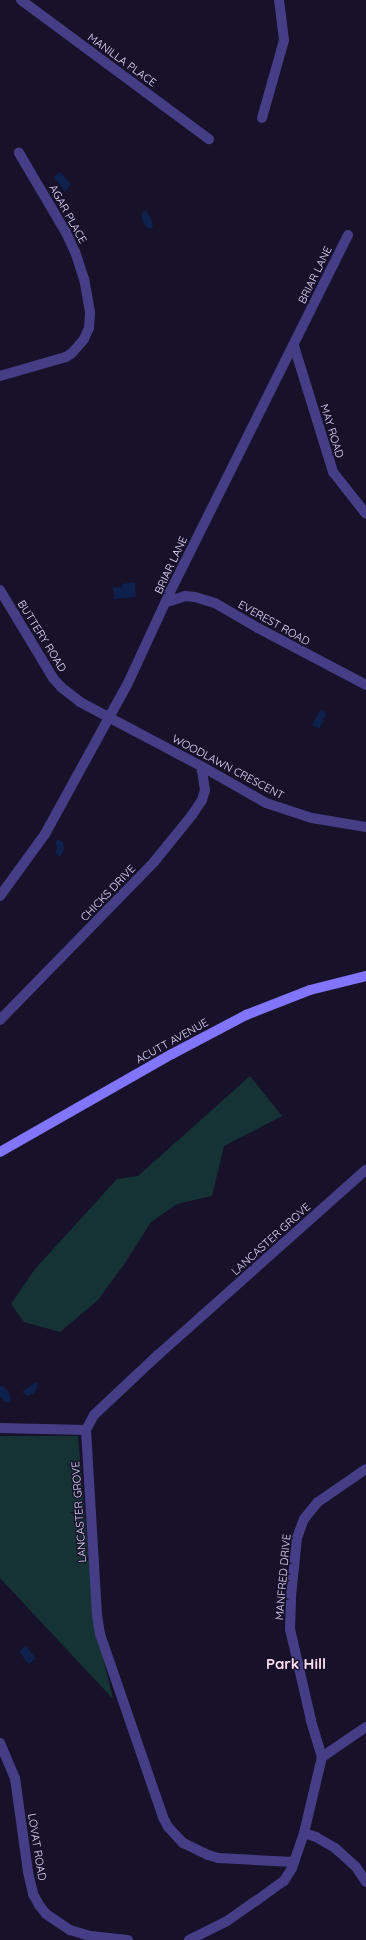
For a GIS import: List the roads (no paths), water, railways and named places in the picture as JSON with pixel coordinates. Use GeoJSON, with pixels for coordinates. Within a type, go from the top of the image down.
{"type":"FeatureCollection","features":[{"type":"Feature","properties":{"kind":"street","name":"MANILLA PLACE"},"geometry":{"type":"LineString","coordinates":[[21,0],[209,139]]}},
{"type":"Feature","properties":{"kind":"street"},"geometry":{"type":"LineString","coordinates":[[262,118],[284,40],[280,0]]}},
{"type":"Feature","properties":{"kind":"street","name":"AGAR PLACE"},"geometry":{"type":"LineString","coordinates":[[0,376],[72,353],[84,339],[89,328],[90,312],[84,279],[75,252],[65,231],[19,153]]}},
{"type":"Feature","properties":{"kind":"street","name":"BRIAR LANE"},"geometry":{"type":"LineString","coordinates":[[0,896],[45,834],[128,683],[233,466],[348,235]]}},
{"type":"Feature","properties":{"kind":"street","name":"MAY ROAD"},"geometry":{"type":"LineString","coordinates":[[294,346],[333,472],[366,514]]}},
{"type":"Feature","properties":{"kind":"street","name":"BUTTERY ROAD"},"geometry":{"type":"LineString","coordinates":[[0,590],[38,655],[61,687],[80,702],[109,717]]}},
{"type":"Feature","properties":{"kind":"street","name":"EVEREST ROAD"},"geometry":{"type":"LineString","coordinates":[[167,602],[185,596],[195,597],[215,603],[264,632],[366,685]]}},
{"type":"Feature","properties":{"kind":"street","name":"WOODLAWN CRESCENT"},"geometry":{"type":"LineString","coordinates":[[109,717],[201,766],[250,795],[284,810],[333,823],[366,827]]}},
{"type":"Feature","properties":{"kind":"street","name":"CHICKS DRIVE"},"geometry":{"type":"LineString","coordinates":[[0,1020],[154,862],[192,814],[202,800],[205,790],[201,766]]}},
{"type":"Feature","properties":{"kind":"street","name":"ACUTT AVENUE"},"geometry":{"type":"LineString","coordinates":[[0,1152],[172,1054],[246,1014],[310,990],[366,976]]}},
{"type":"Feature","properties":{"kind":"street","name":"LANCASTER GROVE"},"geometry":{"type":"LineString","coordinates":[[294,1862],[218,1858],[208,1855],[183,1843],[168,1827],[163,1817],[100,1634],[96,1615],[86,1430],[94,1415],[158,1355],[366,1170]]}},
{"type":"Feature","properties":{"kind":"street"},"geometry":{"type":"LineString","coordinates":[[0,1428],[86,1430]]}},
{"type":"Feature","properties":{"kind":"street","name":"MANFRED DRIVE"},"geometry":{"type":"LineString","coordinates":[[294,1862],[304,1834],[322,1757],[311,1720],[290,1629],[291,1596],[297,1538],[304,1519],[318,1502],[366,1469]]}},
{"type":"Feature","properties":{"kind":"street"},"geometry":{"type":"LineString","coordinates":[[322,1757],[366,1726]]}},
{"type":"Feature","properties":{"kind":"street","name":"LOVAT ROAD"},"geometry":{"type":"LineString","coordinates":[[0,1743],[15,1778],[28,1872],[33,1894],[39,1905],[46,1914],[70,1930],[90,1936],[128,1940]]}},
{"type":"Feature","properties":{"kind":"street"},"geometry":{"type":"LineString","coordinates":[[304,1834],[316,1837],[335,1848],[356,1867],[366,1882]]}},
{"type":"Feature","properties":{"kind":"street"},"geometry":{"type":"LineString","coordinates":[[189,1940],[226,1921],[284,1881],[294,1862]]}},
{"type":"Feature","properties":{"kind":"water"},"geometry":{"type":"Polygon","coordinates":[[[60,172],[71,184],[65,192],[54,177],[60,172]]]}},
{"type":"Feature","properties":{"kind":"water"},"geometry":{"type":"Polygon","coordinates":[[[144,211],[147,211],[153,224],[152,228],[147,228],[143,222],[141,216],[144,211]]]}},
{"type":"Feature","properties":{"kind":"water"},"geometry":{"type":"Polygon","coordinates":[[[135,582],[136,597],[114,599],[113,588],[122,587],[122,584],[135,582]]]}},
{"type":"Feature","properties":{"kind":"water"},"geometry":{"type":"Polygon","coordinates":[[[322,710],[325,712],[326,716],[319,729],[312,725],[319,712],[322,710]]]}},
{"type":"Feature","properties":{"kind":"water"},"geometry":{"type":"Polygon","coordinates":[[[58,839],[63,842],[64,849],[60,857],[56,853],[57,847],[55,843],[58,839]]]}},
{"type":"Feature","properties":{"kind":"water"},"geometry":{"type":"Polygon","coordinates":[[[36,1382],[38,1386],[34,1393],[27,1396],[23,1393],[23,1391],[36,1382]]]}},
{"type":"Feature","properties":{"kind":"water"},"geometry":{"type":"Polygon","coordinates":[[[2,1385],[9,1392],[11,1400],[6,1403],[0,1397],[0,1387],[2,1385]]]}},
{"type":"Feature","properties":{"kind":"water"},"geometry":{"type":"Polygon","coordinates":[[[26,1646],[36,1659],[29,1664],[19,1652],[26,1646]]]}},
{"type":"Feature","properties":{"kind":"district","name":"Park Hill"},"geometry":{"type":"Point","coordinates":[296,1664]}}]}
